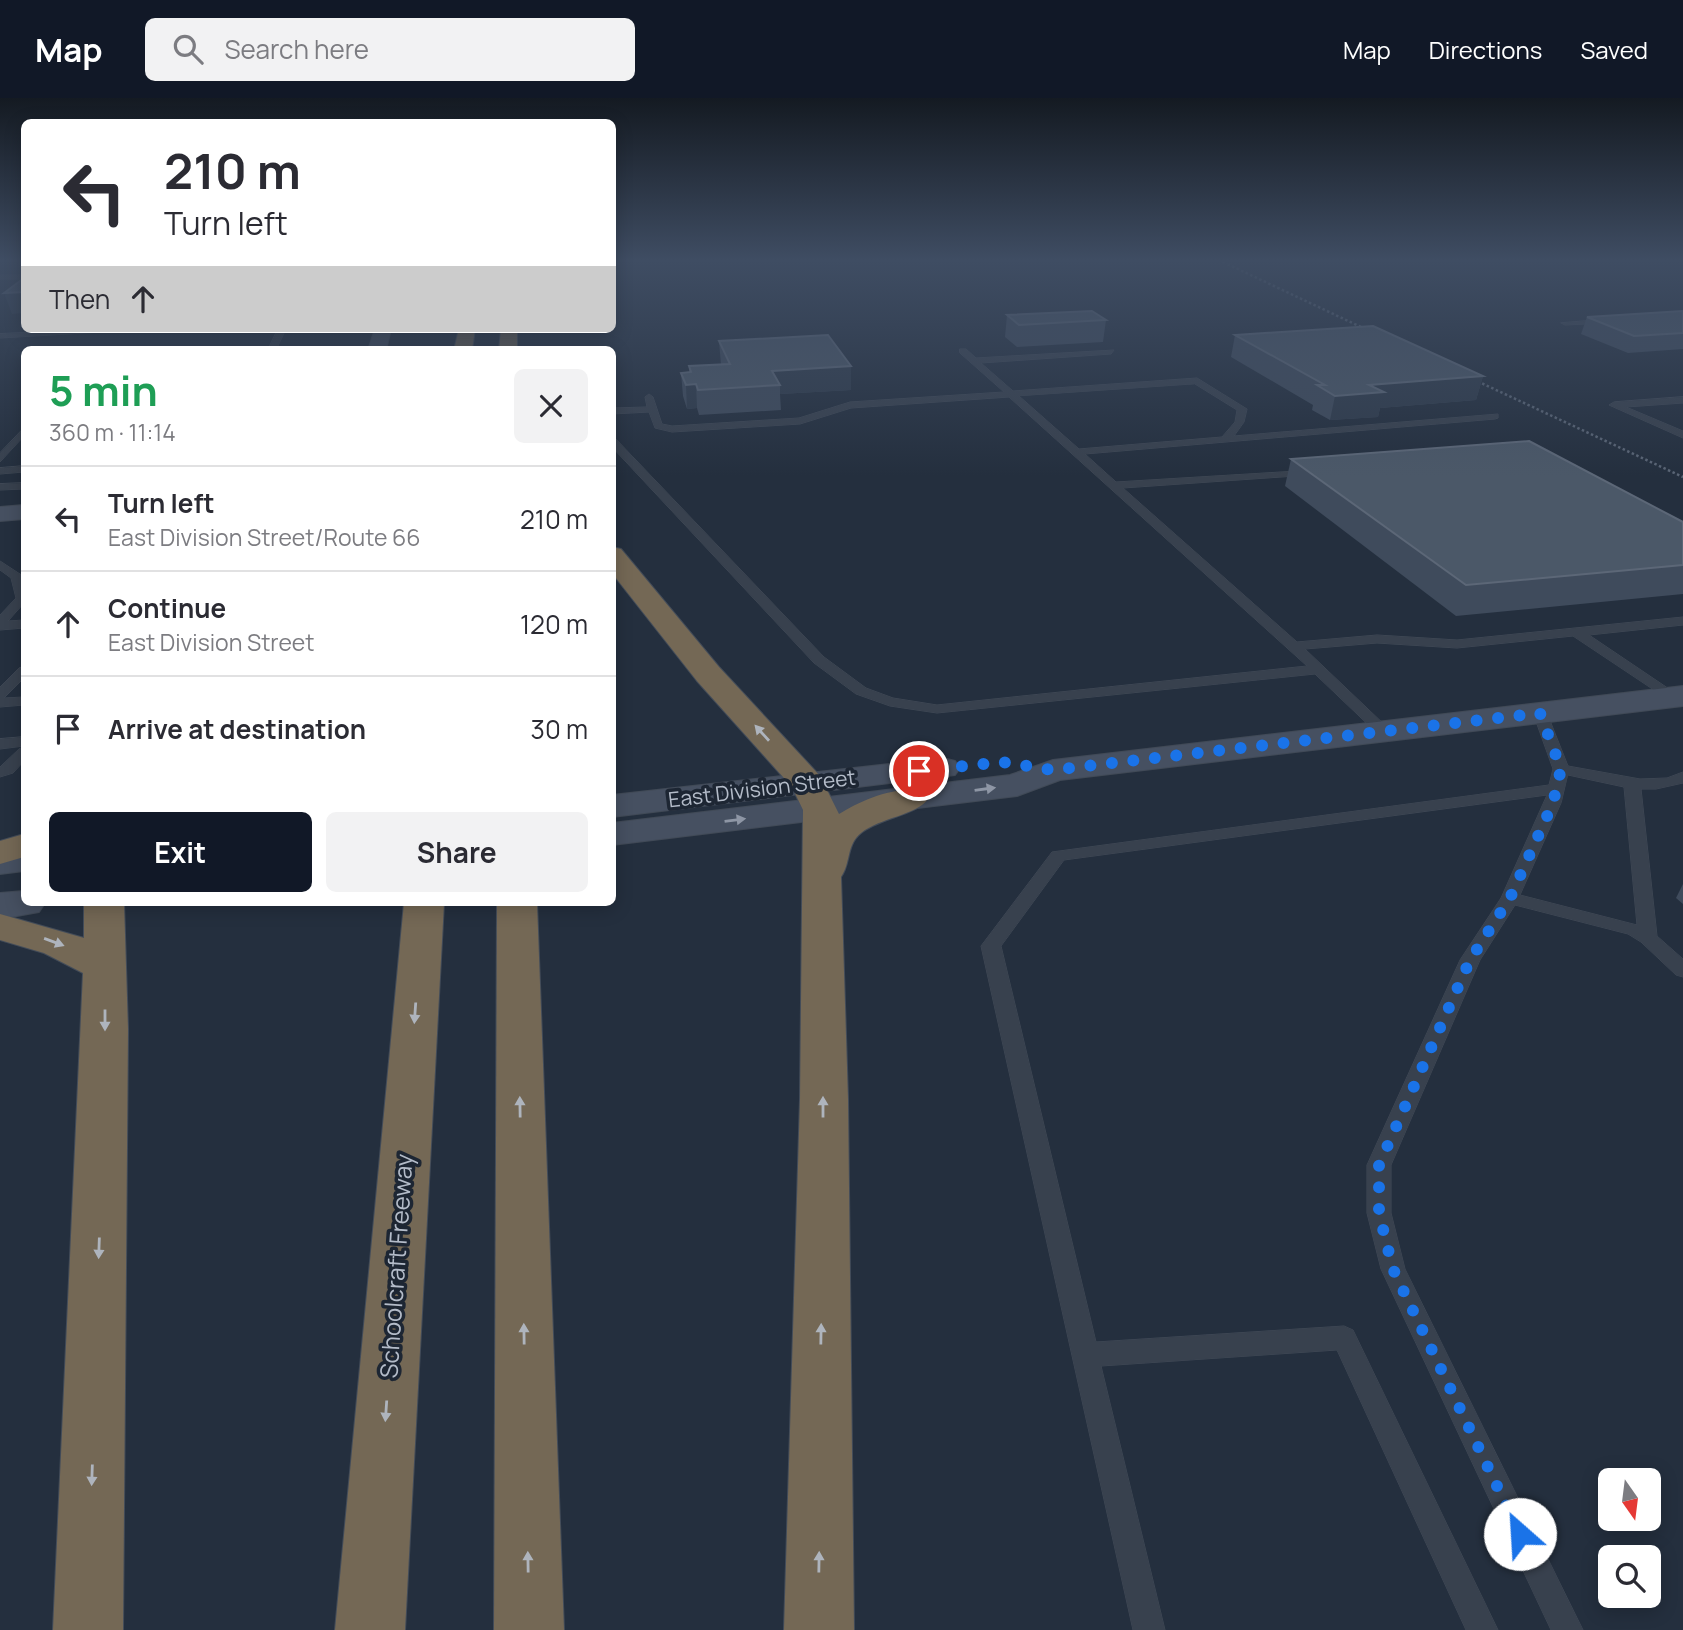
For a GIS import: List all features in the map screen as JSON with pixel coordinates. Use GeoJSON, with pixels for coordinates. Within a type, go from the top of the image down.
{"type":"FeatureCollection","features":[{"type":"Feature","properties":{"kind":"highway"},"geometry":{"type":"LineString","coordinates":[[616,560],[708,674],[815,797],[823,880],[819,1630]]}},
{"type":"Feature","properties":{"kind":"highway"},"geometry":{"type":"LineString","coordinates":[[823,880],[833,844],[846,828],[860,816],[876,808],[910,799]]}},
{"type":"Feature","properties":{"kind":"highway"},"geometry":{"type":"LineString","coordinates":[[0,853],[21,846]]}},
{"type":"Feature","properties":{"kind":"highway"},"geometry":{"type":"LineString","coordinates":[[88,1630],[105,1042],[104,906]]}},
{"type":"Feature","properties":{"kind":"highway","name":"Schoolcraft Freeway"},"geometry":{"type":"LineString","coordinates":[[370,1630],[424,906]]}},
{"type":"Feature","properties":{"kind":"highway"},"geometry":{"type":"LineString","coordinates":[[517,906],[529,1630]]}},
{"type":"Feature","properties":{"kind":"highway"},"geometry":{"type":"LineString","coordinates":[[0,927],[59,943],[105,967]]}},
{"type":"Feature","properties":{"kind":"main road"},"geometry":{"type":"LineString","coordinates":[[0,514],[21,512]]}},
{"type":"Feature","properties":{"kind":"main road"},"geometry":{"type":"LineString","coordinates":[[1053,770],[1678,696]]}},
{"type":"Feature","properties":{"kind":"main road","name":"East Division Street"},"geometry":{"type":"LineString","coordinates":[[616,833],[669,814],[815,797],[1002,762],[1053,770]]}},
{"type":"Feature","properties":{"kind":"main road","name":"East Division Street"},"geometry":{"type":"LineString","coordinates":[[815,797],[910,799],[1017,785],[1053,770]]}},
{"type":"Feature","properties":{"kind":"main road","name":"East Division Street"},"geometry":{"type":"LineString","coordinates":[[616,807],[669,814]]}},
{"type":"Feature","properties":{"kind":"main road"},"geometry":{"type":"LineString","coordinates":[[0,862],[21,860]]}},
{"type":"Feature","properties":{"kind":"main road"},"geometry":{"type":"LineString","coordinates":[[0,906],[21,903]]}},
{"type":"Feature","properties":{"kind":"lane"},"geometry":{"type":"LineString","coordinates":[[0,336],[54,333]]}},
{"type":"Feature","properties":{"kind":"lane"},"geometry":{"type":"LineString","coordinates":[[964,351],[1294,646],[1384,732]]}},
{"type":"Feature","properties":{"kind":"lane"},"geometry":{"type":"LineString","coordinates":[[975,361],[1111,352]]}},
{"type":"Feature","properties":{"kind":"lane"},"geometry":{"type":"LineString","coordinates":[[649,397],[658,426],[672,429],[800,421],[850,405],[1197,381],[1242,410],[1236,428],[1226,438]]}},
{"type":"Feature","properties":{"kind":"lane"},"geometry":{"type":"LineString","coordinates":[[1683,400],[1614,405],[1683,435]]}},
{"type":"Feature","properties":{"kind":"lane"},"geometry":{"type":"LineString","coordinates":[[1653,402],[1673,410]]}},
{"type":"Feature","properties":{"kind":"lane"},"geometry":{"type":"LineString","coordinates":[[616,411],[653,409]]}},
{"type":"Feature","properties":{"kind":"lane"},"geometry":{"type":"LineString","coordinates":[[1077,452],[1495,416]]}},
{"type":"Feature","properties":{"kind":"lane"},"geometry":{"type":"LineString","coordinates":[[2,456],[21,435]]}},
{"type":"Feature","properties":{"kind":"lane"},"geometry":{"type":"LineString","coordinates":[[616,444],[819,660],[861,691],[890,702],[937,709],[1318,669]]}},
{"type":"Feature","properties":{"kind":"lane"},"geometry":{"type":"LineString","coordinates":[[2,456],[21,453]]}},
{"type":"Feature","properties":{"kind":"lane"},"geometry":{"type":"LineString","coordinates":[[0,471],[21,469]]}},
{"type":"Feature","properties":{"kind":"lane"},"geometry":{"type":"LineString","coordinates":[[1115,485],[1327,471]]}},
{"type":"Feature","properties":{"kind":"lane"},"geometry":{"type":"LineString","coordinates":[[0,487],[21,486]]}},
{"type":"Feature","properties":{"kind":"lane"},"geometry":{"type":"LineString","coordinates":[[4,568],[16,576],[21,592]]}},
{"type":"Feature","properties":{"kind":"lane"},"geometry":{"type":"LineString","coordinates":[[0,625],[21,600]]}},
{"type":"Feature","properties":{"kind":"lane"},"geometry":{"type":"LineString","coordinates":[[1294,646],[1377,639],[1457,644],[1683,621]]}},
{"type":"Feature","properties":{"kind":"lane"},"geometry":{"type":"LineString","coordinates":[[0,625],[21,624]]}},
{"type":"Feature","properties":{"kind":"lane"},"geometry":{"type":"LineString","coordinates":[[1576,632],[1678,696]]}},
{"type":"Feature","properties":{"kind":"lane"},"geometry":{"type":"LineString","coordinates":[[0,695],[21,674]]}},
{"type":"Feature","properties":{"kind":"lane"},"geometry":{"type":"LineString","coordinates":[[0,704],[21,701]]}},
{"type":"Feature","properties":{"kind":"lane"},"geometry":{"type":"LineString","coordinates":[[1540,713],[1558,779],[1553,803],[1510,898],[1470,960],[1379,1165],[1379,1213],[1393,1269],[1567,1630]]}},
{"type":"Feature","properties":{"kind":"lane"},"geometry":{"type":"LineString","coordinates":[[0,744],[21,742]]}},
{"type":"Feature","properties":{"kind":"lane"},"geometry":{"type":"LineString","coordinates":[[0,772],[21,755]]}},
{"type":"Feature","properties":{"kind":"lane"},"geometry":{"type":"LineString","coordinates":[[1149,1630],[991,946],[1058,856],[1558,779],[1642,784],[1682,779]]}},
{"type":"Feature","properties":{"kind":"lane"},"geometry":{"type":"LineString","coordinates":[[1632,782],[1648,938]]}},
{"type":"Feature","properties":{"kind":"lane"},"geometry":{"type":"LineString","coordinates":[[1510,898],[1634,930],[1648,938],[1683,970]]}},
{"type":"Feature","properties":{"kind":"lane"},"geometry":{"type":"LineString","coordinates":[[1086,1355],[1344,1338],[1482,1630]]}},
{"type":"Feature","properties":{"kind":"building"},"geometry":{"type":"Polygon","coordinates":[[[1389,333],[1483,376],[1369,385],[1384,392],[1335,396],[1317,385],[1325,385],[1235,335],[1389,333]]]}},
{"type":"Feature","properties":{"kind":"building"},"geometry":{"type":"Polygon","coordinates":[[[1628,333],[1675,333],[1634,336],[1628,333]]]}},
{"type":"Feature","properties":{"kind":"building"},"geometry":{"type":"Polygon","coordinates":[[[828,335],[851,366],[772,371],[780,385],[698,390],[696,384],[686,385],[681,373],[691,372],[689,366],[730,364],[719,341],[828,335]]]}},
{"type":"Feature","properties":{"kind":"building"},"geometry":{"type":"Polygon","coordinates":[[[1529,441],[1683,522],[1683,565],[1466,585],[1291,459],[1529,441]]]}},
{"type":"Feature","properties":{"kind":"railway"},"geometry":{"type":"LineString","coordinates":[[1464,375],[1683,477]]}},
{"type":"Feature","properties":{"kind":"route"},"geometry":{"type":"LineString","coordinates":[[919,771],[1002,762],[1053,770],[1540,713],[1561,769],[1553,803],[1510,898],[1470,960],[1379,1165],[1379,1213],[1393,1269],[1520,1534]]}}]}
